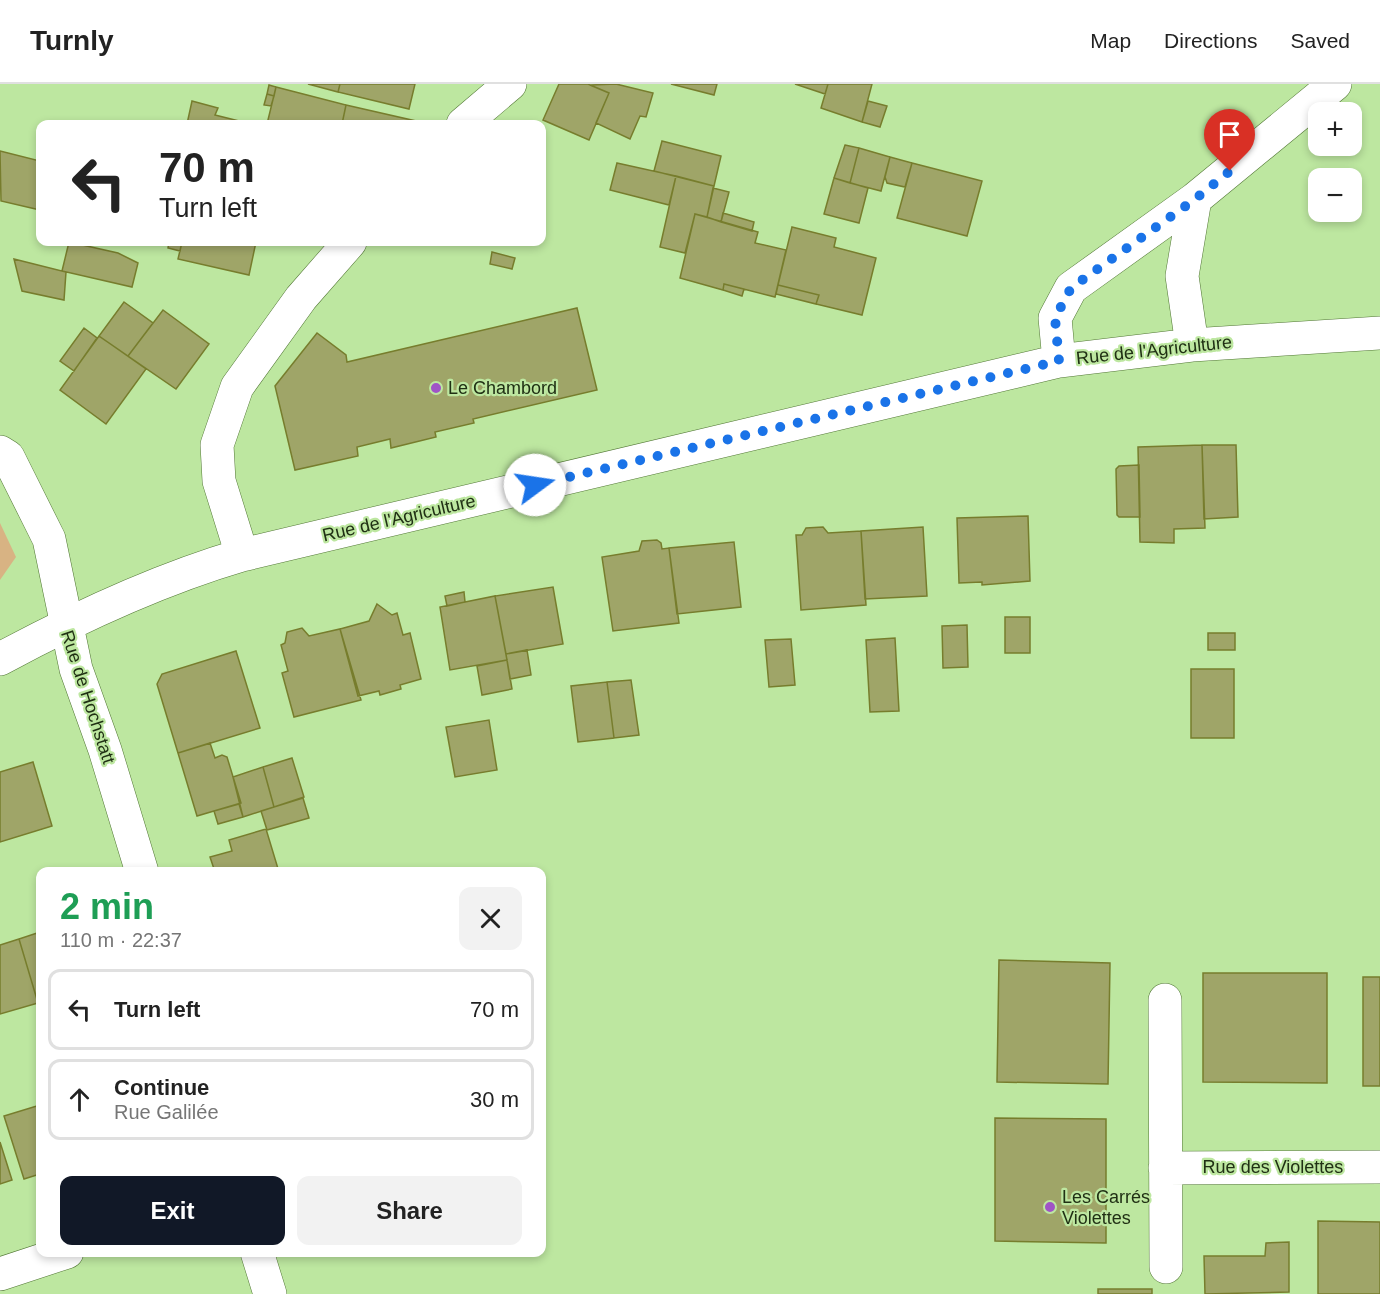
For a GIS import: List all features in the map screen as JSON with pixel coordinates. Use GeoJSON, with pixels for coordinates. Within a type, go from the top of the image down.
{"type":"FeatureCollection","features":[{"type":"Feature","properties":{"kind":"street"},"geometry":{"type":"LineString","coordinates":[[468,120],[510,84]]}},
{"type":"Feature","properties":{"kind":"street"},"geometry":{"type":"LineString","coordinates":[[1059,361],[1055,318],[1071,288],[1194,200],[1335,84]]}},
{"type":"Feature","properties":{"kind":"street"},"geometry":{"type":"LineString","coordinates":[[1192,345],[1182,276],[1194,200]]}},
{"type":"Feature","properties":{"kind":"street"},"geometry":{"type":"LineString","coordinates":[[242,555],[219,481],[218,445],[227,416],[237,387],[301,298],[346,246]]}},
{"type":"Feature","properties":{"kind":"street","name":"Rue de l'Agriculture"},"geometry":{"type":"LineString","coordinates":[[0,659],[65,624],[190,570],[242,555],[1059,361],[1192,345],[1380,333]]}},
{"type":"Feature","properties":{"kind":"street","name":"Rue de Hochstatt"},"geometry":{"type":"LineString","coordinates":[[4,454],[49,539],[76,669],[105,750],[140,867]]}},
{"type":"Feature","properties":{"kind":"street"},"geometry":{"type":"LineString","coordinates":[[1165,1000],[1166,1267]]}},
{"type":"Feature","properties":{"kind":"street","name":"Rue des Violettes"},"geometry":{"type":"LineString","coordinates":[[1165,1168],[1380,1167]]}},
{"type":"Feature","properties":{"kind":"street"},"geometry":{"type":"LineString","coordinates":[[0,1274],[52,1257]]}},
{"type":"Feature","properties":{"kind":"street"},"geometry":{"type":"LineString","coordinates":[[259,1257],[270,1294]]}},
{"type":"Feature","properties":{"kind":"shaded area"},"geometry":{"type":"Polygon","coordinates":[[[0,523],[16,557],[0,580],[0,523]]]}},
{"type":"Feature","properties":{"kind":"building"},"geometry":{"type":"Polygon","coordinates":[[[308,84],[340,84],[338,92],[308,84]]]}},
{"type":"Feature","properties":{"kind":"building"},"geometry":{"type":"Polygon","coordinates":[[[340,84],[415,84],[409,109],[338,92],[340,84]]]}},
{"type":"Feature","properties":{"kind":"building"},"geometry":{"type":"Polygon","coordinates":[[[559,84],[588,84],[609,93],[589,140],[543,120],[559,84]]]}},
{"type":"Feature","properties":{"kind":"building"},"geometry":{"type":"Polygon","coordinates":[[[616,84],[653,93],[646,117],[640,116],[630,139],[596,123],[609,93],[590,85],[616,84]]]}},
{"type":"Feature","properties":{"kind":"building"},"geometry":{"type":"Polygon","coordinates":[[[671,84],[717,84],[714,95],[671,84]]]}},
{"type":"Feature","properties":{"kind":"building"},"geometry":{"type":"Polygon","coordinates":[[[795,84],[828,84],[825,94],[795,84]]]}},
{"type":"Feature","properties":{"kind":"building"},"geometry":{"type":"Polygon","coordinates":[[[828,84],[872,84],[862,122],[821,108],[828,84]]]}},
{"type":"Feature","properties":{"kind":"building"},"geometry":{"type":"Polygon","coordinates":[[[269,85],[276,87],[274,96],[267,94],[269,85]]]}},
{"type":"Feature","properties":{"kind":"building"},"geometry":{"type":"Polygon","coordinates":[[[276,87],[346,105],[343,120],[268,120],[276,87]]]}},
{"type":"Feature","properties":{"kind":"building"},"geometry":{"type":"Polygon","coordinates":[[[267,94],[274,96],[271,106],[264,105],[267,94]]]}},
{"type":"Feature","properties":{"kind":"building"},"geometry":{"type":"Polygon","coordinates":[[[192,101],[218,108],[215,115],[235,120],[188,120],[192,101]]]}},
{"type":"Feature","properties":{"kind":"building"},"geometry":{"type":"Polygon","coordinates":[[[868,101],[887,106],[880,127],[862,122],[868,101]]]}},
{"type":"Feature","properties":{"kind":"building"},"geometry":{"type":"Polygon","coordinates":[[[346,105],[412,120],[343,120],[346,105]]]}},
{"type":"Feature","properties":{"kind":"building"},"geometry":{"type":"Polygon","coordinates":[[[662,141],[721,156],[714,186],[654,171],[662,141]]]}},
{"type":"Feature","properties":{"kind":"building"},"geometry":{"type":"Polygon","coordinates":[[[845,145],[859,148],[850,183],[834,178],[845,145]]]}},
{"type":"Feature","properties":{"kind":"building"},"geometry":{"type":"Polygon","coordinates":[[[859,148],[890,157],[881,191],[850,183],[859,148]]]}},
{"type":"Feature","properties":{"kind":"building"},"geometry":{"type":"Polygon","coordinates":[[[0,151],[36,160],[36,209],[1,201],[0,151]]]}},
{"type":"Feature","properties":{"kind":"building"},"geometry":{"type":"Polygon","coordinates":[[[890,157],[912,163],[905,187],[887,183],[885,177],[890,157]]]}},
{"type":"Feature","properties":{"kind":"building"},"geometry":{"type":"Polygon","coordinates":[[[617,163],[676,176],[669,205],[610,190],[617,163]]]}},
{"type":"Feature","properties":{"kind":"building"},"geometry":{"type":"Polygon","coordinates":[[[912,163],[982,181],[967,236],[897,218],[912,163]]]}},
{"type":"Feature","properties":{"kind":"building"},"geometry":{"type":"Polygon","coordinates":[[[676,176],[714,186],[707,217],[695,214],[685,253],[660,247],[676,176]]]}},
{"type":"Feature","properties":{"kind":"building"},"geometry":{"type":"Polygon","coordinates":[[[834,178],[868,188],[859,223],[824,214],[834,178]]]}},
{"type":"Feature","properties":{"kind":"building"},"geometry":{"type":"Polygon","coordinates":[[[713,188],[729,192],[721,222],[707,217],[713,188]]]}},
{"type":"Feature","properties":{"kind":"building"},"geometry":{"type":"Polygon","coordinates":[[[723,213],[754,222],[752,231],[721,222],[723,213]]]}},
{"type":"Feature","properties":{"kind":"building"},"geometry":{"type":"Polygon","coordinates":[[[695,214],[758,232],[755,243],[786,250],[775,297],[724,284],[723,290],[680,278],[695,214]]]}},
{"type":"Feature","properties":{"kind":"building"},"geometry":{"type":"Polygon","coordinates":[[[792,227],[836,238],[834,247],[876,258],[862,315],[816,304],[819,295],[778,285],[792,227]]]}},
{"type":"Feature","properties":{"kind":"building"},"geometry":{"type":"Polygon","coordinates":[[[68,246],[87,246],[118,253],[138,263],[132,287],[62,271],[68,246]]]}},
{"type":"Feature","properties":{"kind":"building"},"geometry":{"type":"Polygon","coordinates":[[[168,246],[181,246],[180,251],[168,248],[168,246]]]}},
{"type":"Feature","properties":{"kind":"building"},"geometry":{"type":"Polygon","coordinates":[[[181,246],[255,246],[249,275],[178,259],[181,246]]]}},
{"type":"Feature","properties":{"kind":"building"},"geometry":{"type":"Polygon","coordinates":[[[492,252],[515,258],[512,269],[490,264],[492,252]]]}},
{"type":"Feature","properties":{"kind":"building"},"geometry":{"type":"Polygon","coordinates":[[[14,259],[66,272],[64,300],[22,291],[14,259]]]}},
{"type":"Feature","properties":{"kind":"building"},"geometry":{"type":"Polygon","coordinates":[[[724,284],[744,289],[742,296],[723,290],[724,284]]]}},
{"type":"Feature","properties":{"kind":"building"},"geometry":{"type":"Polygon","coordinates":[[[778,285],[819,295],[816,304],[776,294],[778,285]]]}},
{"type":"Feature","properties":{"kind":"building"},"geometry":{"type":"Polygon","coordinates":[[[124,302],[153,323],[128,356],[99,336],[124,302]]]}},
{"type":"Feature","properties":{"kind":"building","name":"Le Chambord"},"geometry":{"type":"Polygon","coordinates":[[[577,308],[597,390],[473,419],[474,423],[435,432],[436,437],[391,448],[390,439],[357,447],[358,456],[295,470],[275,386],[317,333],[346,355],[347,362],[577,308]]]}},
{"type":"Feature","properties":{"kind":"building"},"geometry":{"type":"Polygon","coordinates":[[[163,310],[209,344],[176,389],[128,356],[163,310]]]}},
{"type":"Feature","properties":{"kind":"building"},"geometry":{"type":"Polygon","coordinates":[[[84,328],[97,338],[74,371],[60,361],[84,328]]]}},
{"type":"Feature","properties":{"kind":"building"},"geometry":{"type":"Polygon","coordinates":[[[99,336],[146,369],[106,424],[60,390],[99,336]]]}},
{"type":"Feature","properties":{"kind":"building"},"geometry":{"type":"Polygon","coordinates":[[[1202,445],[1236,445],[1238,517],[1204,519],[1202,445]]]}},
{"type":"Feature","properties":{"kind":"building"},"geometry":{"type":"Polygon","coordinates":[[[1202,445],[1205,528],[1174,529],[1174,543],[1140,542],[1138,447],[1202,445]]]}},
{"type":"Feature","properties":{"kind":"building"},"geometry":{"type":"Polygon","coordinates":[[[1139,465],[1140,517],[1119,517],[1117,515],[1116,469],[1119,466],[1139,465]]]}},
{"type":"Feature","properties":{"kind":"building"},"geometry":{"type":"Polygon","coordinates":[[[1028,516],[1030,581],[982,585],[982,582],[959,583],[957,518],[1028,516]]]}},
{"type":"Feature","properties":{"kind":"building"},"geometry":{"type":"Polygon","coordinates":[[[823,527],[828,533],[861,531],[866,605],[801,610],[796,535],[802,535],[806,528],[823,527]]]}},
{"type":"Feature","properties":{"kind":"building"},"geometry":{"type":"Polygon","coordinates":[[[923,527],[927,596],[865,599],[861,531],[923,527]]]}},
{"type":"Feature","properties":{"kind":"building"},"geometry":{"type":"Polygon","coordinates":[[[657,540],[661,543],[662,549],[669,548],[679,623],[613,631],[602,557],[639,551],[642,541],[657,540]]]}},
{"type":"Feature","properties":{"kind":"building"},"geometry":{"type":"Polygon","coordinates":[[[734,542],[741,607],[677,614],[669,548],[734,542]]]}},
{"type":"Feature","properties":{"kind":"building"},"geometry":{"type":"Polygon","coordinates":[[[553,587],[563,644],[506,654],[495,596],[553,587]]]}},
{"type":"Feature","properties":{"kind":"building"},"geometry":{"type":"Polygon","coordinates":[[[464,592],[465,602],[447,606],[445,596],[464,592]]]}},
{"type":"Feature","properties":{"kind":"building"},"geometry":{"type":"Polygon","coordinates":[[[495,596],[507,660],[450,670],[440,607],[495,596]]]}},
{"type":"Feature","properties":{"kind":"building"},"geometry":{"type":"Polygon","coordinates":[[[377,604],[392,615],[397,613],[403,635],[410,633],[421,679],[400,685],[401,689],[380,695],[379,691],[358,696],[340,629],[369,621],[377,604]]]}},
{"type":"Feature","properties":{"kind":"building"},"geometry":{"type":"Polygon","coordinates":[[[1005,617],[1030,617],[1030,653],[1005,653],[1005,617]]]}},
{"type":"Feature","properties":{"kind":"building"},"geometry":{"type":"Polygon","coordinates":[[[967,625],[968,667],[943,668],[942,626],[967,625]]]}},
{"type":"Feature","properties":{"kind":"building"},"geometry":{"type":"Polygon","coordinates":[[[302,628],[309,636],[340,629],[361,700],[294,717],[282,673],[288,671],[281,645],[285,643],[287,632],[302,628]]]}},
{"type":"Feature","properties":{"kind":"building"},"geometry":{"type":"Polygon","coordinates":[[[1208,633],[1235,633],[1235,650],[1208,650],[1208,633]]]}},
{"type":"Feature","properties":{"kind":"building"},"geometry":{"type":"Polygon","coordinates":[[[895,638],[899,711],[870,712],[866,640],[895,638]]]}},
{"type":"Feature","properties":{"kind":"building"},"geometry":{"type":"Polygon","coordinates":[[[791,639],[795,685],[769,687],[765,640],[791,639]]]}},
{"type":"Feature","properties":{"kind":"building"},"geometry":{"type":"Polygon","coordinates":[[[527,650],[531,675],[510,679],[506,654],[527,650]]]}},
{"type":"Feature","properties":{"kind":"building"},"geometry":{"type":"Polygon","coordinates":[[[236,651],[260,728],[178,753],[157,684],[162,674],[236,651]]]}},
{"type":"Feature","properties":{"kind":"building"},"geometry":{"type":"Polygon","coordinates":[[[507,660],[512,689],[482,695],[477,666],[507,660]]]}},
{"type":"Feature","properties":{"kind":"building"},"geometry":{"type":"Polygon","coordinates":[[[1191,669],[1234,669],[1234,738],[1191,738],[1191,669]]]}},
{"type":"Feature","properties":{"kind":"building"},"geometry":{"type":"Polygon","coordinates":[[[631,680],[639,735],[614,738],[607,682],[631,680]]]}},
{"type":"Feature","properties":{"kind":"building"},"geometry":{"type":"Polygon","coordinates":[[[607,682],[614,738],[578,742],[571,686],[607,682]]]}},
{"type":"Feature","properties":{"kind":"building"},"geometry":{"type":"Polygon","coordinates":[[[489,720],[497,770],[455,777],[446,727],[489,720]]]}},
{"type":"Feature","properties":{"kind":"building"},"geometry":{"type":"Polygon","coordinates":[[[210,743],[215,758],[222,755],[227,757],[241,803],[197,816],[178,753],[210,743]]]}},
{"type":"Feature","properties":{"kind":"building"},"geometry":{"type":"Polygon","coordinates":[[[292,758],[304,797],[274,807],[263,767],[292,758]]]}},
{"type":"Feature","properties":{"kind":"building"},"geometry":{"type":"Polygon","coordinates":[[[33,762],[52,826],[0,842],[0,772],[33,762]]]}},
{"type":"Feature","properties":{"kind":"building"},"geometry":{"type":"Polygon","coordinates":[[[263,767],[274,807],[243,817],[233,777],[263,767]]]}},
{"type":"Feature","properties":{"kind":"building"},"geometry":{"type":"Polygon","coordinates":[[[303,798],[309,818],[267,830],[261,811],[303,798]]]}},
{"type":"Feature","properties":{"kind":"building"},"geometry":{"type":"Polygon","coordinates":[[[239,804],[243,817],[218,824],[214,811],[239,804]]]}},
{"type":"Feature","properties":{"kind":"building"},"geometry":{"type":"Polygon","coordinates":[[[266,829],[277,867],[213,867],[210,857],[232,851],[229,840],[266,829]]]}},
{"type":"Feature","properties":{"kind":"building"},"geometry":{"type":"Polygon","coordinates":[[[36,933],[36,996],[19,939],[36,933]]]}},
{"type":"Feature","properties":{"kind":"building"},"geometry":{"type":"Polygon","coordinates":[[[19,939],[36,996],[36,1004],[0,1014],[0,945],[19,939]]]}},
{"type":"Feature","properties":{"kind":"building"},"geometry":{"type":"Polygon","coordinates":[[[999,960],[1110,963],[1108,1084],[997,1082],[999,960]]]}},
{"type":"Feature","properties":{"kind":"building"},"geometry":{"type":"Polygon","coordinates":[[[1203,973],[1327,973],[1327,1083],[1203,1082],[1203,973]]]}},
{"type":"Feature","properties":{"kind":"building"},"geometry":{"type":"Polygon","coordinates":[[[1363,977],[1380,977],[1380,1086],[1363,1086],[1363,977]]]}},
{"type":"Feature","properties":{"kind":"building"},"geometry":{"type":"Polygon","coordinates":[[[36,1106],[36,1175],[24,1179],[4,1116],[36,1106]]]}},
{"type":"Feature","properties":{"kind":"building","name":"Les Carrés Violettes"},"geometry":{"type":"Polygon","coordinates":[[[995,1118],[1106,1119],[1106,1243],[995,1241],[995,1118]]]}},
{"type":"Feature","properties":{"kind":"building"},"geometry":{"type":"Polygon","coordinates":[[[0,1142],[12,1180],[0,1184],[0,1142]]]}},
{"type":"Feature","properties":{"kind":"building"},"geometry":{"type":"Polygon","coordinates":[[[1318,1221],[1380,1222],[1380,1294],[1318,1294],[1318,1221]]]}},
{"type":"Feature","properties":{"kind":"building"},"geometry":{"type":"Polygon","coordinates":[[[1289,1242],[1289,1292],[1205,1294],[1204,1256],[1265,1256],[1266,1243],[1289,1242]]]}},
{"type":"Feature","properties":{"kind":"building"},"geometry":{"type":"Polygon","coordinates":[[[1098,1289],[1152,1289],[1152,1294],[1098,1294],[1098,1289]]]}},
{"type":"Feature","properties":{"kind":"place","name":"Le Chambord"},"geometry":{"type":"Point","coordinates":[436,388]}},
{"type":"Feature","properties":{"kind":"place","name":"Les Carrés Violettes"},"geometry":{"type":"Point","coordinates":[1050,1207]}},
{"type":"Feature","properties":{"kind":"route"},"geometry":{"type":"LineString","coordinates":[[535,485],[1059,361],[1055,318],[1071,288],[1194,200],[1230,171]]}}]}
